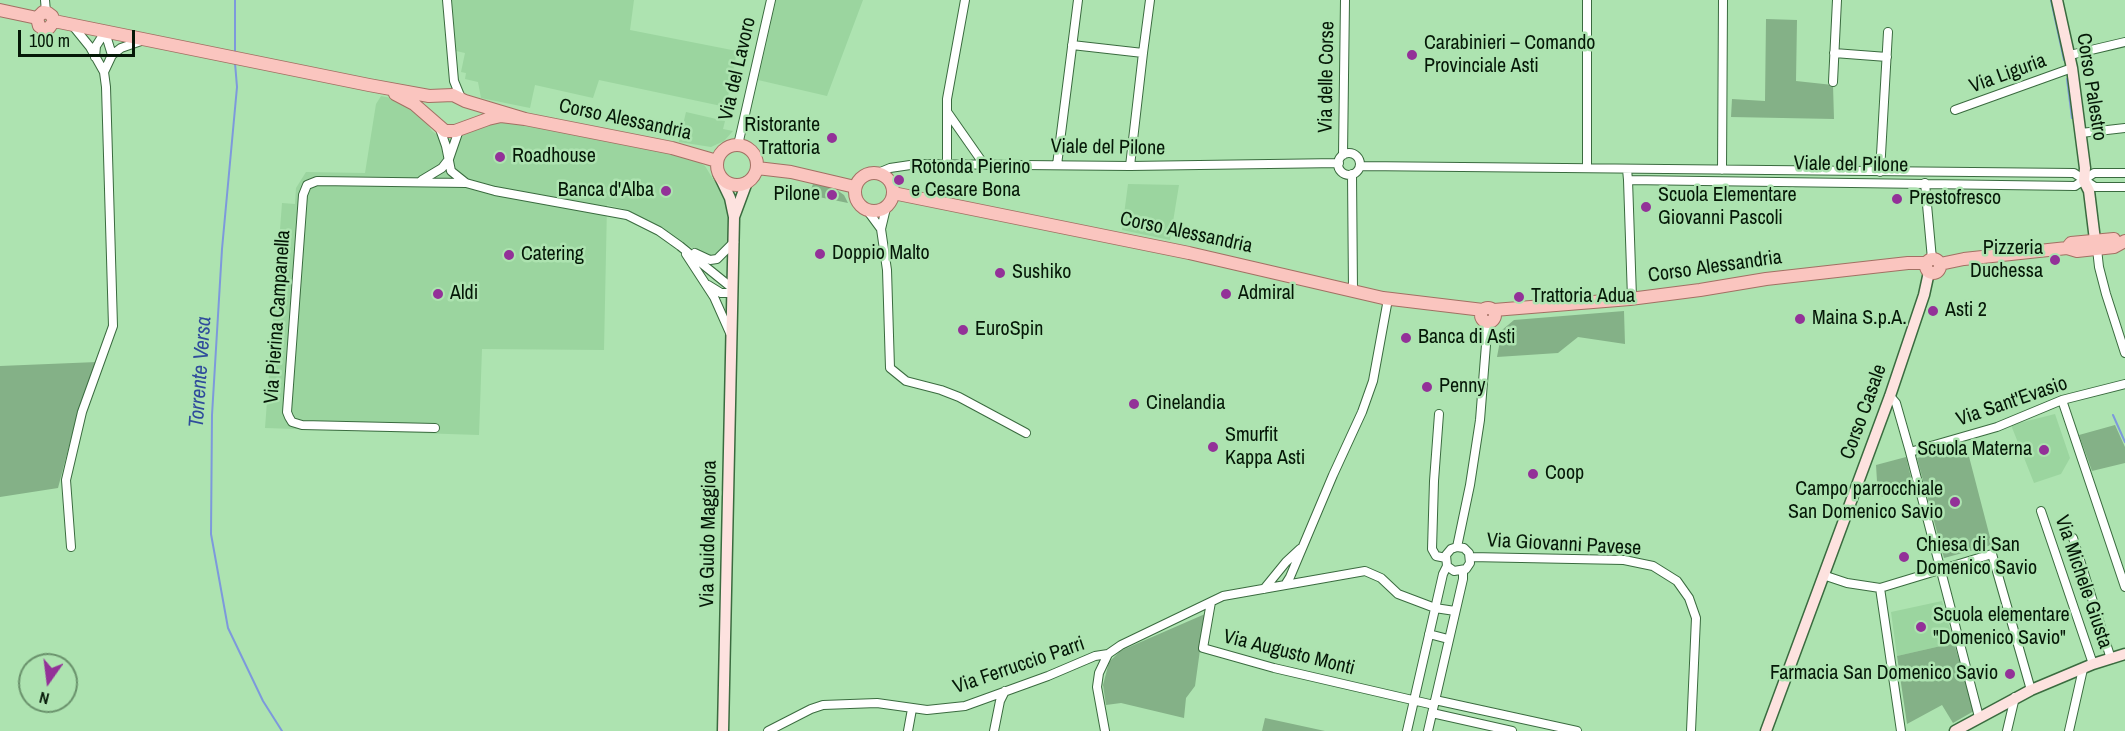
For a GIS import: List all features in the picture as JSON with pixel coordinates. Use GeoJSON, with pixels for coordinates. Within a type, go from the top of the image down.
{"type":"FeatureCollection","features":[{"type":"Feature","properties":{"kind":"main road","name":"Corso Alessandria"},"geometry":{"type":"LineString","coordinates":[[0,10],[45,13],[71,24],[105,32],[369,85],[429,96],[448,95],[525,119]]}},
{"type":"Feature","properties":{"kind":"main road","name":"Corso Alessandria"},"geometry":{"type":"LineString","coordinates":[[369,85],[398,95],[414,104],[436,124],[450,132],[501,116],[672,148],[717,161]]}},
{"type":"Feature","properties":{"kind":"main road"},"geometry":{"type":"LineString","coordinates":[[436,124],[433,110],[435,104],[448,95]]}},
{"type":"Feature","properties":{"kind":"main road"},"geometry":{"type":"LineString","coordinates":[[460,130],[470,116],[463,99]]}},
{"type":"Feature","properties":{"kind":"main road"},"geometry":{"type":"LineString","coordinates":[[738,145],[754,155],[757,168],[752,178],[740,185],[729,183],[719,175],[717,161],[727,147],[738,145]]}},
{"type":"Feature","properties":{"kind":"main road"},"geometry":{"type":"LineString","coordinates":[[757,168],[791,172],[855,187]]}},
{"type":"Feature","properties":{"kind":"main road"},"geometry":{"type":"LineString","coordinates":[[878,173],[891,183],[893,193],[886,208],[873,212],[862,208],[855,198],[855,187],[866,174],[878,173]]}},
{"type":"Feature","properties":{"kind":"main road","name":"Corso Alessandria"},"geometry":{"type":"LineString","coordinates":[[893,193],[1189,253],[1388,299],[1486,317],[1510,309],[1632,298],[1766,279],[1908,263],[1932,264],[2067,248],[2077,251],[2096,245]]}},
{"type":"Feature","properties":{"kind":"street"},"geometry":{"type":"LineString","coordinates":[[447,0],[453,76],[456,90],[463,99]]}},
{"type":"Feature","properties":{"kind":"street","name":"Via del Lavoro"},"geometry":{"type":"LineString","coordinates":[[738,145],[771,0]]}},
{"type":"Feature","properties":{"kind":"street"},"geometry":{"type":"LineString","coordinates":[[947,164],[947,99],[965,0]]}},
{"type":"Feature","properties":{"kind":"street"},"geometry":{"type":"LineString","coordinates":[[1057,165],[1078,0]]}},
{"type":"Feature","properties":{"kind":"street"},"geometry":{"type":"LineString","coordinates":[[1130,166],[1150,0]]}},
{"type":"Feature","properties":{"kind":"street","name":"Via delle Corse"},"geometry":{"type":"LineString","coordinates":[[1341,159],[1344,0]]}},
{"type":"Feature","properties":{"kind":"street"},"geometry":{"type":"LineString","coordinates":[[1587,0],[1587,168]]}},
{"type":"Feature","properties":{"kind":"street"},"geometry":{"type":"LineString","coordinates":[[1722,170],[1723,0]]}},
{"type":"Feature","properties":{"kind":"street"},"geometry":{"type":"LineString","coordinates":[[1833,82],[1837,0]]}},
{"type":"Feature","properties":{"kind":"street","name":"Corso Palestro"},"geometry":{"type":"LineString","coordinates":[[2057,0],[2070,55],[2085,168],[2084,181],[2089,191],[2096,245]]}},
{"type":"Feature","properties":{"kind":"street"},"geometry":{"type":"LineString","coordinates":[[71,24],[86,41],[104,72],[111,217],[113,326],[82,412],[66,480],[71,547]]}},
{"type":"Feature","properties":{"kind":"street"},"geometry":{"type":"LineString","coordinates":[[95,57],[96,46],[105,32]]}},
{"type":"Feature","properties":{"kind":"street"},"geometry":{"type":"LineString","coordinates":[[105,32],[112,55]]}},
{"type":"Feature","properties":{"kind":"street"},"geometry":{"type":"LineString","coordinates":[[1880,172],[1888,32]]}},
{"type":"Feature","properties":{"kind":"street"},"geometry":{"type":"LineString","coordinates":[[104,72],[112,55],[121,48],[145,40]]}},
{"type":"Feature","properties":{"kind":"street"},"geometry":{"type":"LineString","coordinates":[[2070,55],[2125,42]]}},
{"type":"Feature","properties":{"kind":"street"},"geometry":{"type":"LineString","coordinates":[[1072,45],[1143,53]]}},
{"type":"Feature","properties":{"kind":"street"},"geometry":{"type":"LineString","coordinates":[[1834,53],[1887,57]]}},
{"type":"Feature","properties":{"kind":"street","name":"Via Liguria"},"geometry":{"type":"LineString","coordinates":[[1955,110],[2072,68]]}},
{"type":"Feature","properties":{"kind":"street"},"geometry":{"type":"LineString","coordinates":[[947,112],[983,163]]}},
{"type":"Feature","properties":{"kind":"street"},"geometry":{"type":"LineString","coordinates":[[436,124],[451,171],[466,183]]}},
{"type":"Feature","properties":{"kind":"street"},"geometry":{"type":"LineString","coordinates":[[2081,133],[2125,128]]}},
{"type":"Feature","properties":{"kind":"street"},"geometry":{"type":"LineString","coordinates":[[421,181],[442,168],[449,159],[460,130]]}},
{"type":"Feature","properties":{"kind":"street"},"geometry":{"type":"LineString","coordinates":[[1354,154],[1359,159],[1360,166],[1352,174],[1342,172],[1341,159],[1354,154]]}},
{"type":"Feature","properties":{"kind":"street","name":"Viale del Pilone"},"geometry":{"type":"LineString","coordinates":[[878,173],[890,168],[916,164],[1130,166],[1341,159]]}},
{"type":"Feature","properties":{"kind":"street","name":"Viale del Pilone"},"geometry":{"type":"LineString","coordinates":[[1360,166],[2071,173],[2095,187],[2125,187]]}},
{"type":"Feature","properties":{"kind":"street"},"geometry":{"type":"LineString","coordinates":[[1627,169],[1632,298]]}},
{"type":"Feature","properties":{"kind":"street","name":"Viale del Pilone"},"geometry":{"type":"LineString","coordinates":[[1628,180],[2075,186],[2094,173],[2125,173]]}},
{"type":"Feature","properties":{"kind":"street"},"geometry":{"type":"LineString","coordinates":[[1352,174],[1353,291]]}},
{"type":"Feature","properties":{"kind":"street","name":"Via Guido Maggiora"},"geometry":{"type":"LineString","coordinates":[[719,175],[730,198],[734,217],[723,731]]}},
{"type":"Feature","properties":{"kind":"street","name":"Via Pierina Campanella"},"geometry":{"type":"LineString","coordinates":[[435,428],[302,425],[292,422],[287,412],[304,190],[316,181],[466,183]]}},
{"type":"Feature","properties":{"kind":"street","name":"Via Guido Maggiora"},"geometry":{"type":"LineString","coordinates":[[734,217],[747,182]]}},
{"type":"Feature","properties":{"kind":"street","name":"Via Guido Maggiora"},"geometry":{"type":"LineString","coordinates":[[466,183],[495,191],[618,212],[648,225],[705,259],[714,260],[724,255],[734,241]]}},
{"type":"Feature","properties":{"kind":"street"},"geometry":{"type":"LineString","coordinates":[[1925,183],[1932,264]]}},
{"type":"Feature","properties":{"kind":"street"},"geometry":{"type":"LineString","coordinates":[[886,208],[881,229],[887,270],[890,368],[906,381],[959,397],[1026,433]]}},
{"type":"Feature","properties":{"kind":"street"},"geometry":{"type":"LineString","coordinates":[[867,210],[881,229]]}},
{"type":"Feature","properties":{"kind":"street"},"geometry":{"type":"LineString","coordinates":[[2096,245],[2106,294],[2125,353]]}},
{"type":"Feature","properties":{"kind":"street","name":"Via Guido Maggiora"},"geometry":{"type":"LineString","coordinates":[[680,246],[703,279],[723,314],[732,338]]}},
{"type":"Feature","properties":{"kind":"street","name":"Via Guido Maggiora"},"geometry":{"type":"LineString","coordinates":[[680,246],[732,291]]}},
{"type":"Feature","properties":{"kind":"street","name":"Corso Casale"},"geometry":{"type":"LineString","coordinates":[[1766,731],[1890,396],[1932,264]]}},
{"type":"Feature","properties":{"kind":"street","name":"Via Guido Maggiora"},"geometry":{"type":"LineString","coordinates":[[703,279],[712,289],[726,294],[732,291]]}},
{"type":"Feature","properties":{"kind":"street"},"geometry":{"type":"LineString","coordinates":[[1285,585],[1362,412],[1373,381],[1388,299]]}},
{"type":"Feature","properties":{"kind":"street"},"geometry":{"type":"LineString","coordinates":[[1457,547],[1480,420],[1486,317]]}},
{"type":"Feature","properties":{"kind":"street","name":"Via Sant'Evasio"},"geometry":{"type":"LineString","coordinates":[[1910,452],[1997,427],[2062,400],[2125,384]]}},
{"type":"Feature","properties":{"kind":"street"},"geometry":{"type":"LineString","coordinates":[[1890,396],[1896,403],[1910,452],[1979,717]]}},
{"type":"Feature","properties":{"kind":"street"},"geometry":{"type":"LineString","coordinates":[[2062,400],[2125,587]]}},
{"type":"Feature","properties":{"kind":"street"},"geometry":{"type":"LineString","coordinates":[[1439,414],[1432,549],[1454,571],[1463,571]]}},
{"type":"Feature","properties":{"kind":"street","name":"Via Michele Giusta"},"geometry":{"type":"LineString","coordinates":[[2041,511],[2088,666]]}},
{"type":"Feature","properties":{"kind":"street"},"geometry":{"type":"LineString","coordinates":[[2073,538],[2111,658]]}},
{"type":"Feature","properties":{"kind":"street"},"geometry":{"type":"LineString","coordinates":[[1407,731],[1448,552],[1457,547],[1464,548],[1470,556],[1470,563],[1463,571],[1428,731]]}},
{"type":"Feature","properties":{"kind":"street"},"geometry":{"type":"LineString","coordinates":[[1264,589],[1301,548]]}},
{"type":"Feature","properties":{"kind":"street"},"geometry":{"type":"LineString","coordinates":[[1823,575],[1880,588],[1992,554],[2031,690]]}},
{"type":"Feature","properties":{"kind":"street","name":"Via Giovanni Pavese"},"geometry":{"type":"LineString","coordinates":[[1470,556],[1624,560],[1653,566],[1677,581],[1689,598],[1696,618],[1691,731]]}},
{"type":"Feature","properties":{"kind":"street","name":"Via Ferruccio Parri"},"geometry":{"type":"LineString","coordinates":[[768,731],[811,709],[824,705],[877,703],[927,710],[965,706],[1095,656],[1108,654],[1121,645],[1223,596],[1365,571],[1381,578],[1398,594],[1435,608],[1455,611]]}},
{"type":"Feature","properties":{"kind":"street"},"geometry":{"type":"LineString","coordinates":[[1880,588],[1901,731]]}},
{"type":"Feature","properties":{"kind":"street","name":"Via Augusto Monti"},"geometry":{"type":"LineString","coordinates":[[1210,602],[1203,648],[1274,668],[1433,706]]}},
{"type":"Feature","properties":{"kind":"street"},"geometry":{"type":"LineString","coordinates":[[1429,634],[1448,639]]}},
{"type":"Feature","properties":{"kind":"street"},"geometry":{"type":"LineString","coordinates":[[1105,731],[1097,687],[1099,673],[1108,654]]}},
{"type":"Feature","properties":{"kind":"street"},"geometry":{"type":"LineString","coordinates":[[1954,731],[2015,697],[2088,666],[2125,654]]}},
{"type":"Feature","properties":{"kind":"street"},"geometry":{"type":"LineString","coordinates":[[2069,731],[2088,666]]}},
{"type":"Feature","properties":{"kind":"street"},"geometry":{"type":"LineString","coordinates":[[994,731],[1000,701],[1005,692]]}},
{"type":"Feature","properties":{"kind":"street"},"geometry":{"type":"LineString","coordinates":[[2007,731],[2015,697]]}},
{"type":"Feature","properties":{"kind":"street"},"geometry":{"type":"LineString","coordinates":[[1433,706],[1512,731]]}},
{"type":"Feature","properties":{"kind":"street"},"geometry":{"type":"LineString","coordinates":[[1433,706],[1577,731]]}},
{"type":"Feature","properties":{"kind":"street"},"geometry":{"type":"LineString","coordinates":[[908,731],[912,709]]}},
{"type":"Feature","properties":{"kind":"shaded area"},"geometry":{"type":"Polygon","coordinates":[[[452,0],[634,0],[630,30],[737,51],[726,107],[599,80],[593,98],[535,85],[530,108],[481,98],[478,82],[465,79],[466,73],[461,72],[465,53],[456,51],[452,0]]]}},
{"type":"Feature","properties":{"kind":"shaded area"},"geometry":{"type":"Polygon","coordinates":[[[776,0],[863,0],[827,96],[758,80],[776,0]]]}},
{"type":"Feature","properties":{"kind":"shaded area"},"geometry":{"type":"Polygon","coordinates":[[[1766,19],[1797,20],[1796,81],[1833,85],[1834,119],[1731,117],[1732,99],[1765,101],[1766,19]]]}},
{"type":"Feature","properties":{"kind":"shaded area"},"geometry":{"type":"Polygon","coordinates":[[[381,96],[402,100],[420,113],[432,131],[440,137],[460,138],[473,128],[502,119],[692,158],[705,166],[721,188],[730,209],[728,242],[718,255],[705,256],[646,219],[624,209],[607,205],[604,350],[482,349],[479,435],[265,428],[282,203],[295,204],[296,188],[306,172],[365,173],[376,104],[381,96]]]}},
{"type":"Feature","properties":{"kind":"shaded area"},"geometry":{"type":"Polygon","coordinates":[[[686,112],[725,121],[723,129],[733,131],[724,141],[711,147],[679,142],[686,112]]]}},
{"type":"Feature","properties":{"kind":"shaded area"},"geometry":{"type":"Polygon","coordinates":[[[813,184],[834,188],[844,195],[848,203],[809,195],[813,184]]]}},
{"type":"Feature","properties":{"kind":"shaded area"},"geometry":{"type":"Polygon","coordinates":[[[1128,184],[1179,185],[1170,240],[1122,230],[1128,184]]]}},
{"type":"Feature","properties":{"kind":"shaded area"},"geometry":{"type":"Polygon","coordinates":[[[1624,311],[1625,344],[1578,337],[1558,353],[1497,357],[1502,330],[1514,320],[1624,311]]]}},
{"type":"Feature","properties":{"kind":"shaded area"},"geometry":{"type":"Polygon","coordinates":[[[97,362],[78,412],[58,488],[0,497],[0,366],[97,362]]]}},
{"type":"Feature","properties":{"kind":"shaded area","name":"Scuola Materna"},"geometry":{"type":"Polygon","coordinates":[[[2055,414],[2070,458],[2061,474],[2034,483],[2011,425],[2055,414]]]}},
{"type":"Feature","properties":{"kind":"shaded area"},"geometry":{"type":"Polygon","coordinates":[[[2115,425],[2125,447],[2125,463],[2092,471],[2079,435],[2115,425]]]}},
{"type":"Feature","properties":{"kind":"shaded area","name":"Campo parrocchiale San Domenico Savio"},"geometry":{"type":"Polygon","coordinates":[[[1966,445],[1992,545],[1944,558],[1917,458],[1966,445]]]}},
{"type":"Feature","properties":{"kind":"shaded area"},"geometry":{"type":"Polygon","coordinates":[[[1906,457],[1914,490],[1878,497],[1876,465],[1906,457]]]}},
{"type":"Feature","properties":{"kind":"shaded area","name":"Scuola elementare \"Domenico Savio\""},"geometry":{"type":"Polygon","coordinates":[[[1942,601],[1954,643],[1897,656],[1891,612],[1942,601]]]}},
{"type":"Feature","properties":{"kind":"shaded area"},"geometry":{"type":"Polygon","coordinates":[[[1205,614],[1195,686],[1186,698],[1184,718],[1121,703],[1106,705],[1103,685],[1109,662],[1120,651],[1205,614]]]}},
{"type":"Feature","properties":{"kind":"shaded area"},"geometry":{"type":"Polygon","coordinates":[[[1954,643],[1974,711],[1953,723],[1942,705],[1907,724],[1897,656],[1954,643]]]}},
{"type":"Feature","properties":{"kind":"shaded area"},"geometry":{"type":"Polygon","coordinates":[[[1265,718],[1325,731],[1262,731],[1265,718]]]}},
{"type":"Feature","properties":{"kind":"waterway","name":"Torrente Versa"},"geometry":{"type":"LineString","coordinates":[[235,0],[235,54]]}},
{"type":"Feature","properties":{"kind":"waterway"},"geometry":{"type":"LineString","coordinates":[[2051,0],[2064,60]]}},
{"type":"Feature","properties":{"kind":"waterway","name":"Torrente Versa"},"geometry":{"type":"LineString","coordinates":[[235,63],[237,87],[222,249],[212,415],[211,534],[228,628],[263,701],[282,731]]}},
{"type":"Feature","properties":{"kind":"waterway"},"geometry":{"type":"LineString","coordinates":[[2067,79],[2072,118]]}},
{"type":"Feature","properties":{"kind":"waterway"},"geometry":{"type":"LineString","coordinates":[[2113,415],[2125,442]]}},
{"type":"Feature","properties":{"kind":"place","name":"Carabinieri – Comando Provinciale Asti"},"geometry":{"type":"Point","coordinates":[1412,55]}},
{"type":"Feature","properties":{"kind":"place","name":"Ristorante Trattoria"},"geometry":{"type":"Point","coordinates":[832,138]}},
{"type":"Feature","properties":{"kind":"place","name":"Roadhouse"},"geometry":{"type":"Point","coordinates":[500,157]}},
{"type":"Feature","properties":{"kind":"place","name":"Rotonda Pierino e Cesare Bona"},"geometry":{"type":"Point","coordinates":[899,180]}},
{"type":"Feature","properties":{"kind":"place","name":"Banca d'Alba"},"geometry":{"type":"Point","coordinates":[666,191]}},
{"type":"Feature","properties":{"kind":"place","name":"Pilone"},"geometry":{"type":"Point","coordinates":[832,195]}},
{"type":"Feature","properties":{"kind":"place","name":"Prestofresco"},"geometry":{"type":"Point","coordinates":[1897,199]}},
{"type":"Feature","properties":{"kind":"place","name":"Scuola Elementare Giovanni Pascoli"},"geometry":{"type":"Point","coordinates":[1646,207]}},
{"type":"Feature","properties":{"kind":"place","name":"Doppio Malto"},"geometry":{"type":"Point","coordinates":[820,254]}},
{"type":"Feature","properties":{"kind":"place","name":"Catering"},"geometry":{"type":"Point","coordinates":[509,255]}},
{"type":"Feature","properties":{"kind":"place","name":"Pizzeria Duchessa"},"geometry":{"type":"Point","coordinates":[2055,260]}},
{"type":"Feature","properties":{"kind":"place","name":"Sushiko"},"geometry":{"type":"Point","coordinates":[1000,273]}},
{"type":"Feature","properties":{"kind":"place","name":"Aldi"},"geometry":{"type":"Point","coordinates":[438,294]}},
{"type":"Feature","properties":{"kind":"place","name":"Admiral"},"geometry":{"type":"Point","coordinates":[1226,294]}},
{"type":"Feature","properties":{"kind":"place","name":"Trattoria Adua"},"geometry":{"type":"Point","coordinates":[1519,297]}},
{"type":"Feature","properties":{"kind":"place","name":"Asti 2"},"geometry":{"type":"Point","coordinates":[1933,311]}},
{"type":"Feature","properties":{"kind":"place","name":"Maina S.p.A."},"geometry":{"type":"Point","coordinates":[1800,319]}},
{"type":"Feature","properties":{"kind":"place","name":"EuroSpin"},"geometry":{"type":"Point","coordinates":[963,330]}},
{"type":"Feature","properties":{"kind":"place","name":"Banca di Asti"},"geometry":{"type":"Point","coordinates":[1406,338]}},
{"type":"Feature","properties":{"kind":"place","name":"Penny"},"geometry":{"type":"Point","coordinates":[1427,387]}},
{"type":"Feature","properties":{"kind":"place","name":"Cinelandia"},"geometry":{"type":"Point","coordinates":[1134,404]}},
{"type":"Feature","properties":{"kind":"place","name":"Smurfit Kappa Asti"},"geometry":{"type":"Point","coordinates":[1213,447]}},
{"type":"Feature","properties":{"kind":"place","name":"Scuola Materna"},"geometry":{"type":"Point","coordinates":[2044,450]}},
{"type":"Feature","properties":{"kind":"place","name":"Coop"},"geometry":{"type":"Point","coordinates":[1533,474]}},
{"type":"Feature","properties":{"kind":"place","name":"Campo parrocchiale San Domenico Savio"},"geometry":{"type":"Point","coordinates":[1955,502]}},
{"type":"Feature","properties":{"kind":"place","name":"Chiesa di San Domenico Savio"},"geometry":{"type":"Point","coordinates":[1904,557]}},
{"type":"Feature","properties":{"kind":"place","name":"Scuola elementare \"Domenico Savio\""},"geometry":{"type":"Point","coordinates":[1921,627]}},
{"type":"Feature","properties":{"kind":"place","name":"Farmacia San Domenico Savio"},"geometry":{"type":"Point","coordinates":[2010,674]}}]}
